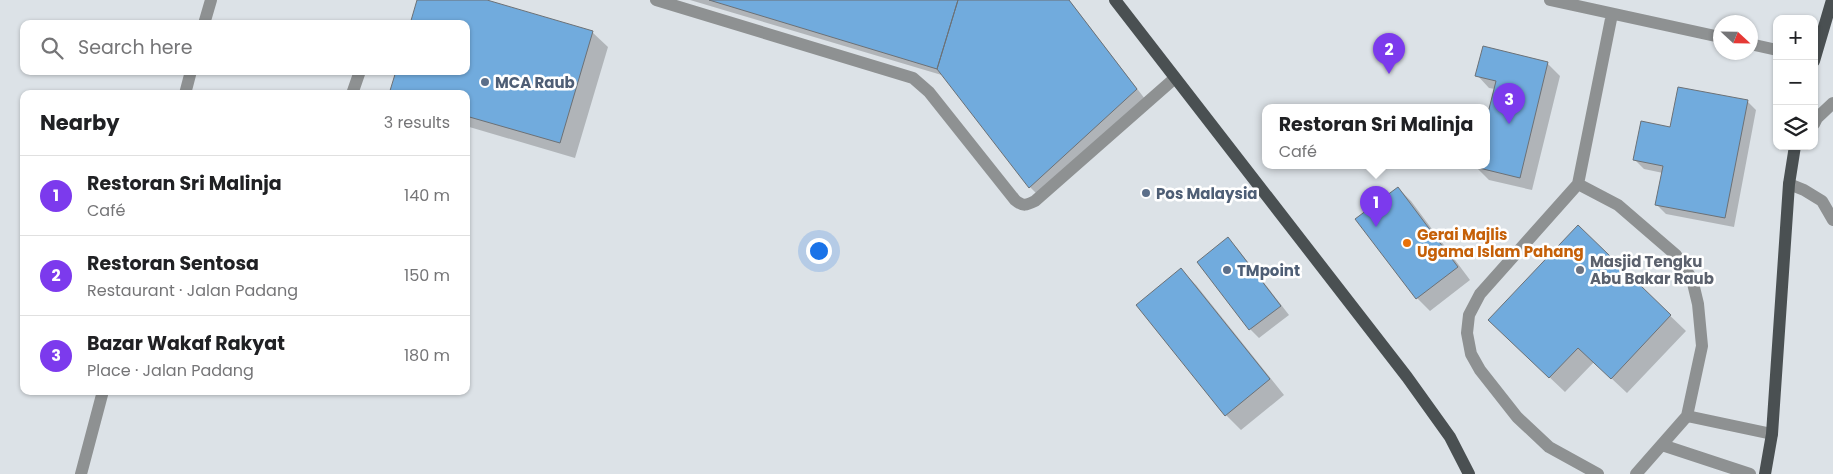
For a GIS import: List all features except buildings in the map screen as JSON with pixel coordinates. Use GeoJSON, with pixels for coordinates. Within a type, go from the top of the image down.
{"type":"FeatureCollection","features":[{"type":"Feature","properties":{"kind":"main road"},"geometry":{"type":"LineString","coordinates":[[1818,49],[1832,0]]}},
{"type":"Feature","properties":{"kind":"main road"},"geometry":{"type":"LineString","coordinates":[[1117,2],[1407,377],[1450,437],[1468,474]]}},
{"type":"Feature","properties":{"kind":"main road"},"geometry":{"type":"LineString","coordinates":[[1765,474],[1772,434],[1789,184],[1794,150]]}},
{"type":"Feature","properties":{"kind":"street"},"geometry":{"type":"LineString","coordinates":[[205,20],[211,0]]}},
{"type":"Feature","properties":{"kind":"street"},"geometry":{"type":"LineString","coordinates":[[656,0],[912,78],[929,92],[1015,200],[1026,206],[1035,201],[1175,78]]}},
{"type":"Feature","properties":{"kind":"street"},"geometry":{"type":"LineString","coordinates":[[1550,0],[1713,36]]}},
{"type":"Feature","properties":{"kind":"street"},"geometry":{"type":"LineString","coordinates":[[1598,474],[1549,447],[1517,417],[1480,370],[1471,354],[1467,333],[1468,315],[1480,294],[1578,184],[1612,14]]}},
{"type":"Feature","properties":{"kind":"street"},"geometry":{"type":"LineString","coordinates":[[1758,46],[1773,49]]}},
{"type":"Feature","properties":{"kind":"street"},"geometry":{"type":"LineString","coordinates":[[186,90],[190,75]]}},
{"type":"Feature","properties":{"kind":"street"},"geometry":{"type":"LineString","coordinates":[[353,90],[359,75]]}},
{"type":"Feature","properties":{"kind":"street"},"geometry":{"type":"LineString","coordinates":[[1818,118],[1833,103]]}},
{"type":"Feature","properties":{"kind":"street"},"geometry":{"type":"LineString","coordinates":[[1792,165],[1800,150]]}},
{"type":"Feature","properties":{"kind":"street"},"geometry":{"type":"LineString","coordinates":[[1578,184],[1618,205],[1676,255],[1692,279],[1698,304],[1702,346],[1687,416],[1636,474]]}},
{"type":"Feature","properties":{"kind":"street"},"geometry":{"type":"LineString","coordinates":[[1789,184],[1804,190],[1822,201],[1833,220]]}},
{"type":"Feature","properties":{"kind":"street"},"geometry":{"type":"LineString","coordinates":[[81,474],[103,395]]}},
{"type":"Feature","properties":{"kind":"street"},"geometry":{"type":"LineString","coordinates":[[1687,416],[1772,434]]}},
{"type":"Feature","properties":{"kind":"street"},"geometry":{"type":"LineString","coordinates":[[1662,445],[1750,474]]}},
{"type":"Feature","properties":{"kind":"place","name":"Restoran Sentosa"},"geometry":{"type":"Point","coordinates":[1389,74]}},
{"type":"Feature","properties":{"kind":"place","name":"MCA Raub"},"geometry":{"type":"Point","coordinates":[485,82]}},
{"type":"Feature","properties":{"kind":"place","name":"Bazar Wakaf Rakyat"},"geometry":{"type":"Point","coordinates":[1509,124]}},
{"type":"Feature","properties":{"kind":"place","name":"Pos Malaysia"},"geometry":{"type":"Point","coordinates":[1146,193]}},
{"type":"Feature","properties":{"kind":"place","name":"Restoran Sri Malinja"},"geometry":{"type":"Point","coordinates":[1376,227]}},
{"type":"Feature","properties":{"kind":"place","name":"Gerai Majlis Ugama Islam Pahang"},"geometry":{"type":"Point","coordinates":[1407,243]}},
{"type":"Feature","properties":{"kind":"place","name":"TMpoint"},"geometry":{"type":"Point","coordinates":[1227,270]}},
{"type":"Feature","properties":{"kind":"place","name":"Masjid Tengku Abu Bakar Raub"},"geometry":{"type":"Point","coordinates":[1580,270]}}]}
